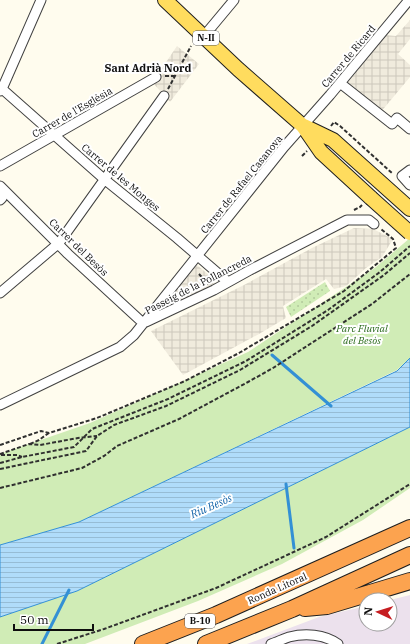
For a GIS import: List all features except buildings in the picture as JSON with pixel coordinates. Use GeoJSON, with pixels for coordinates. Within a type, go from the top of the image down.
{"type":"FeatureCollection","features":[{"type":"Feature","properties":{"kind":"highway"},"geometry":{"type":"LineString","coordinates":[[365,548],[377,531],[410,516]]}},
{"type":"Feature","properties":{"kind":"highway","name":"Ronda Litoral"},"geometry":{"type":"LineString","coordinates":[[143,644],[216,615],[410,528]]}},
{"type":"Feature","properties":{"kind":"highway","name":"B-10"},"geometry":{"type":"LineString","coordinates":[[206,644],[292,609],[410,556]]}},
{"type":"Feature","properties":{"kind":"highway"},"geometry":{"type":"LineString","coordinates":[[292,609],[327,606],[410,581]]}},
{"type":"Feature","properties":{"kind":"main road","name":"N-II"},"geometry":{"type":"LineString","coordinates":[[165,0],[238,69],[303,126],[321,152],[410,233]]}},
{"type":"Feature","properties":{"kind":"main road","name":"N-II"},"geometry":{"type":"LineString","coordinates":[[303,126],[333,140],[410,209]]}},
{"type":"Feature","properties":{"kind":"street"},"geometry":{"type":"LineString","coordinates":[[1,89],[41,0]]}},
{"type":"Feature","properties":{"kind":"street"},"geometry":{"type":"LineString","coordinates":[[204,36],[234,0]]}},
{"type":"Feature","properties":{"kind":"street","name":"Carrer de Ricard"},"geometry":{"type":"LineString","coordinates":[[303,126],[409,0]]}},
{"type":"Feature","properties":{"kind":"street","name":"Carrer de l'Església"},"geometry":{"type":"LineString","coordinates":[[0,166],[156,77]]}},
{"type":"Feature","properties":{"kind":"street"},"geometry":{"type":"LineString","coordinates":[[340,83],[392,124],[397,118],[410,130]]}},
{"type":"Feature","properties":{"kind":"street","name":"Carrer de les Monges"},"geometry":{"type":"LineString","coordinates":[[1,89],[104,179],[228,282]]}},
{"type":"Feature","properties":{"kind":"street"},"geometry":{"type":"LineString","coordinates":[[0,293],[59,243],[164,96]]}},
{"type":"Feature","properties":{"kind":"street","name":"Carrer de Rafael Casanova"},"geometry":{"type":"LineString","coordinates":[[143,324],[284,147],[303,126]]}},
{"type":"Feature","properties":{"kind":"street"},"geometry":{"type":"LineString","coordinates":[[410,170],[402,176],[410,185]]}},
{"type":"Feature","properties":{"kind":"street","name":"Carrer del Besòs"},"geometry":{"type":"LineString","coordinates":[[0,186],[59,243],[68,254],[143,324]]}},
{"type":"Feature","properties":{"kind":"street"},"geometry":{"type":"LineString","coordinates":[[0,197],[2,198],[0,200]]}},
{"type":"Feature","properties":{"kind":"street","name":"Passeig de la Pollancreda"},"geometry":{"type":"LineString","coordinates":[[0,405],[120,347],[134,335],[143,324],[186,304],[347,220],[369,220],[374,224]]}},
{"type":"Feature","properties":{"kind":"street"},"geometry":{"type":"LineString","coordinates":[[271,644],[289,637],[312,634],[333,643]]}},
{"type":"Feature","properties":{"kind":"path"},"geometry":{"type":"LineString","coordinates":[[164,96],[191,46]]}},
{"type":"Feature","properties":{"kind":"path"},"geometry":{"type":"LineString","coordinates":[[330,126],[334,122],[395,175]]}},
{"type":"Feature","properties":{"kind":"path"},"geometry":{"type":"LineString","coordinates":[[337,127],[345,131]]}},
{"type":"Feature","properties":{"kind":"path"},"geometry":{"type":"LineString","coordinates":[[0,454],[39,440],[49,433],[97,418],[185,381],[239,353],[344,291],[396,248],[393,239],[374,224]]}},
{"type":"Feature","properties":{"kind":"path"},"geometry":{"type":"LineString","coordinates":[[0,463],[22,456],[74,447],[92,429],[168,399],[246,361],[328,310],[380,272],[410,246]]}},
{"type":"Feature","properties":{"kind":"path"},"geometry":{"type":"LineString","coordinates":[[0,469],[86,451],[97,436],[114,425],[166,406],[240,370],[312,326],[384,275],[410,253]]}},
{"type":"Feature","properties":{"kind":"path"},"geometry":{"type":"LineString","coordinates":[[199,274],[211,286]]}},
{"type":"Feature","properties":{"kind":"path"},"geometry":{"type":"LineString","coordinates":[[0,488],[82,468],[104,456],[116,446],[179,419],[273,368],[372,304],[410,274]]}},
{"type":"Feature","properties":{"kind":"path"},"geometry":{"type":"LineString","coordinates":[[0,445],[41,431],[49,433]]}},
{"type":"Feature","properties":{"kind":"path"},"geometry":{"type":"LineString","coordinates":[[29,444],[40,445],[97,436]]}},
{"type":"Feature","properties":{"kind":"path"},"geometry":{"type":"LineString","coordinates":[[0,454],[22,456]]}},
{"type":"Feature","properties":{"kind":"path"},"geometry":{"type":"LineString","coordinates":[[57,644],[104,629],[216,588],[326,537],[410,484]]}},
{"type":"Feature","properties":{"kind":"shaded area"},"geometry":{"type":"Polygon","coordinates":[[[410,20],[410,39],[398,54],[410,65],[410,77],[380,113],[343,83],[386,35],[396,36],[410,20]]]}},
{"type":"Feature","properties":{"kind":"shaded area"},"geometry":{"type":"Polygon","coordinates":[[[177,46],[199,64],[170,102],[153,83],[177,46]]]}},
{"type":"Feature","properties":{"kind":"shaded area"},"geometry":{"type":"Polygon","coordinates":[[[354,228],[373,229],[393,239],[382,257],[366,268],[346,286],[334,289],[326,279],[283,306],[286,318],[183,375],[151,331],[244,285],[312,248],[354,228]]]}},
{"type":"Feature","properties":{"kind":"shaded area"},"geometry":{"type":"Polygon","coordinates":[[[197,265],[216,281],[214,285],[164,311],[162,307],[197,265]]]}},
{"type":"Feature","properties":{"kind":"shaded area"},"geometry":{"type":"Polygon","coordinates":[[[410,595],[410,644],[247,644],[319,617],[358,608],[358,632],[398,632],[398,598],[410,595]]]}},
{"type":"Feature","properties":{"kind":"green space","name":"Parc Fluvial del Besòs"},"geometry":{"type":"Polygon","coordinates":[[[410,238],[410,358],[397,370],[79,522],[0,545],[0,454],[90,423],[248,352],[376,267],[410,238]]]}},
{"type":"Feature","properties":{"kind":"green space"},"geometry":{"type":"Polygon","coordinates":[[[325,282],[330,291],[291,317],[286,307],[325,282]]]}},
{"type":"Feature","properties":{"kind":"green space"},"geometry":{"type":"Polygon","coordinates":[[[410,427],[410,488],[363,520],[282,564],[198,601],[85,644],[0,644],[0,617],[77,591],[410,427]]]}},
{"type":"Feature","properties":{"kind":"water","name":"Riu Besòs"},"geometry":{"type":"Polygon","coordinates":[[[410,358],[410,427],[77,591],[0,617],[0,545],[79,522],[397,371],[410,358]]]}},
{"type":"Feature","properties":{"kind":"waterway"},"geometry":{"type":"LineString","coordinates":[[272,355],[331,406]]}},
{"type":"Feature","properties":{"kind":"waterway"},"geometry":{"type":"LineString","coordinates":[[286,484],[294,548]]}},
{"type":"Feature","properties":{"kind":"waterway"},"geometry":{"type":"LineString","coordinates":[[42,644],[69,590]]}},
{"type":"Feature","properties":{"kind":"district","name":"Sant Adrià Nord"},"geometry":{"type":"Point","coordinates":[148,68]}}]}
